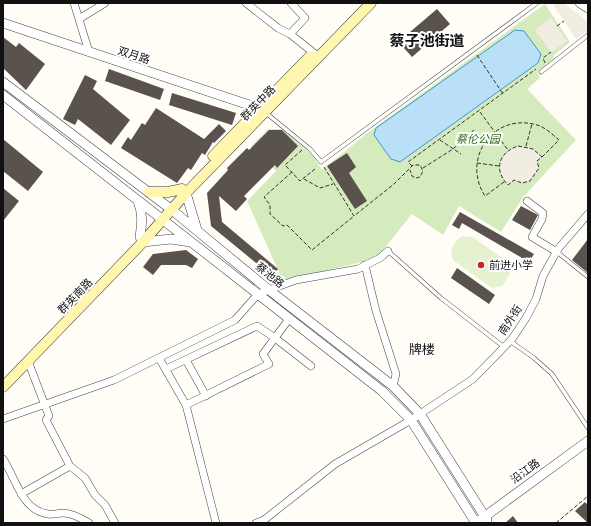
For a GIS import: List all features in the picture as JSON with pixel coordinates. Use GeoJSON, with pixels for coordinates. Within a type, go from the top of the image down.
{"type":"FeatureCollection","features":[{"type":"Feature","properties":{"kind":"main road","name":"群英中路"},"geometry":{"type":"LineString","coordinates":[[161,218],[184,191],[317,54],[362,3]]}},
{"type":"Feature","properties":{"kind":"main road","name":"群英中路"},"geometry":{"type":"LineString","coordinates":[[317,54],[371,3]]}},
{"type":"Feature","properties":{"kind":"main road"},"geometry":{"type":"LineString","coordinates":[[148,192],[184,191]]}},
{"type":"Feature","properties":{"kind":"main road","name":"群英南路"},"geometry":{"type":"LineString","coordinates":[[3,387],[161,218]]}},
{"type":"Feature","properties":{"kind":"main road","name":"群英南路"},"geometry":{"type":"LineString","coordinates":[[3,378],[141,239]]}},
{"type":"Feature","properties":{"kind":"street"},"geometry":{"type":"LineString","coordinates":[[74,3],[89,52]]}},
{"type":"Feature","properties":{"kind":"street"},"geometry":{"type":"LineString","coordinates":[[79,19],[104,3]]}},
{"type":"Feature","properties":{"kind":"street"},"geometry":{"type":"LineString","coordinates":[[246,3],[278,28],[290,34],[317,54]]}},
{"type":"Feature","properties":{"kind":"street"},"geometry":{"type":"LineString","coordinates":[[290,34],[305,18],[291,3]]}},
{"type":"Feature","properties":{"kind":"street"},"geometry":{"type":"LineString","coordinates":[[580,3],[588,8]]}},
{"type":"Feature","properties":{"kind":"street","name":"双月路"},"geometry":{"type":"LineString","coordinates":[[3,23],[262,111]]}},
{"type":"Feature","properties":{"kind":"street","name":"蔡池路"},"geometry":{"type":"LineString","coordinates":[[3,82],[170,208],[269,290],[393,386],[420,414],[486,521]]}},
{"type":"Feature","properties":{"kind":"street","name":"蔡池路"},"geometry":{"type":"LineString","coordinates":[[3,95],[382,392],[411,420],[477,523]]}},
{"type":"Feature","properties":{"kind":"street"},"geometry":{"type":"LineString","coordinates":[[184,191],[197,231]]}},
{"type":"Feature","properties":{"kind":"street"},"geometry":{"type":"LineString","coordinates":[[137,199],[141,210],[142,219],[141,239],[171,239],[192,243]]}},
{"type":"Feature","properties":{"kind":"street"},"geometry":{"type":"LineString","coordinates":[[527,201],[543,213],[542,219],[532,237],[557,252]]}},
{"type":"Feature","properties":{"kind":"street","name":"南外街"},"geometry":{"type":"LineString","coordinates":[[256,523],[264,520],[335,464],[411,420],[473,378],[510,341],[526,318],[536,299],[543,276],[557,252],[588,214]]}},
{"type":"Feature","properties":{"kind":"street"},"geometry":{"type":"LineString","coordinates":[[3,419],[114,380],[159,358],[235,320],[258,294],[296,280],[358,269],[380,258],[388,251]]}},
{"type":"Feature","properties":{"kind":"street"},"geometry":{"type":"LineString","coordinates":[[365,265],[376,311],[396,374],[393,386]]}},
{"type":"Feature","properties":{"kind":"street"},"geometry":{"type":"LineString","coordinates":[[186,405],[269,364],[263,354],[290,319]]}},
{"type":"Feature","properties":{"kind":"street"},"geometry":{"type":"LineString","coordinates":[[230,322],[238,335]]}},
{"type":"Feature","properties":{"kind":"street"},"geometry":{"type":"LineString","coordinates":[[166,369],[256,326],[275,338],[311,366]]}},
{"type":"Feature","properties":{"kind":"street"},"geometry":{"type":"LineString","coordinates":[[159,358],[186,405],[216,523]]}},
{"type":"Feature","properties":{"kind":"street"},"geometry":{"type":"LineString","coordinates":[[186,360],[206,396]]}},
{"type":"Feature","properties":{"kind":"street"},"geometry":{"type":"LineString","coordinates":[[28,362],[49,416],[46,420],[70,466],[85,478],[95,495],[105,505],[115,523]]}},
{"type":"Feature","properties":{"kind":"street","name":"沿江路"},"geometry":{"type":"LineString","coordinates":[[486,521],[588,441]]}},
{"type":"Feature","properties":{"kind":"street","name":"沿江路"},"geometry":{"type":"LineString","coordinates":[[477,523],[486,521],[588,445]]}},
{"type":"Feature","properties":{"kind":"street"},"geometry":{"type":"LineString","coordinates":[[3,459],[21,494],[32,507],[40,512],[48,514],[66,513],[89,523]]}},
{"type":"Feature","properties":{"kind":"street"},"geometry":{"type":"LineString","coordinates":[[21,494],[70,466]]}},
{"type":"Feature","properties":{"kind":"lane"},"geometry":{"type":"LineString","coordinates":[[262,111],[310,149],[321,162],[537,3]]}},
{"type":"Feature","properties":{"kind":"lane"},"geometry":{"type":"LineString","coordinates":[[541,72],[588,35]]}},
{"type":"Feature","properties":{"kind":"lane"},"geometry":{"type":"LineString","coordinates":[[388,251],[441,298],[504,347]]}},
{"type":"Feature","properties":{"kind":"lane"},"geometry":{"type":"LineString","coordinates":[[557,252],[588,277]]}},
{"type":"Feature","properties":{"kind":"lane"},"geometry":{"type":"LineString","coordinates":[[510,341],[534,358],[552,374],[588,428]]}},
{"type":"Feature","properties":{"kind":"path"},"geometry":{"type":"LineString","coordinates":[[557,26],[564,21]]}},
{"type":"Feature","properties":{"kind":"path"},"geometry":{"type":"LineString","coordinates":[[545,63],[543,58],[551,52]]}},
{"type":"Feature","properties":{"kind":"path"},"geometry":{"type":"LineString","coordinates":[[477,55],[503,94]]}},
{"type":"Feature","properties":{"kind":"path"},"geometry":{"type":"LineString","coordinates":[[412,166],[408,162],[479,112],[539,67]]}},
{"type":"Feature","properties":{"kind":"path"},"geometry":{"type":"LineString","coordinates":[[479,112],[508,150]]}},
{"type":"Feature","properties":{"kind":"path"},"geometry":{"type":"LineString","coordinates":[[504,182],[484,196],[476,176],[476,163],[482,145],[494,132],[507,125],[522,122],[538,125],[548,130],[559,140],[542,157],[537,161],[539,168],[530,181],[522,183],[514,180],[508,185],[504,182],[499,166],[501,159],[508,150],[518,146],[526,146],[533,149],[542,157]]}},
{"type":"Feature","properties":{"kind":"path"},"geometry":{"type":"LineString","coordinates":[[526,146],[532,124]]}},
{"type":"Feature","properties":{"kind":"path"},"geometry":{"type":"LineString","coordinates":[[410,170],[412,176],[418,178],[422,175],[423,169],[453,149],[474,130]]}},
{"type":"Feature","properties":{"kind":"path"},"geometry":{"type":"LineString","coordinates":[[440,140],[461,154]]}},
{"type":"Feature","properties":{"kind":"path"},"geometry":{"type":"LineString","coordinates":[[302,150],[286,165],[300,181],[315,169]]}},
{"type":"Feature","properties":{"kind":"path"},"geometry":{"type":"LineString","coordinates":[[321,162],[354,216]]}},
{"type":"Feature","properties":{"kind":"path"},"geometry":{"type":"LineString","coordinates":[[476,163],[499,166]]}},
{"type":"Feature","properties":{"kind":"path"},"geometry":{"type":"LineString","coordinates":[[292,172],[264,197],[270,205],[270,214],[283,226],[287,225],[312,250],[410,170],[412,166],[418,164],[423,169]]}},
{"type":"Feature","properties":{"kind":"path"},"geometry":{"type":"LineString","coordinates":[[304,179],[320,188],[330,187],[334,184]]}},
{"type":"Feature","properties":{"kind":"path"},"geometry":{"type":"LineString","coordinates":[[556,523],[588,496]]}},
{"type":"Feature","properties":{"kind":"green space","name":"蔡伦公园"},"geometry":{"type":"Polygon","coordinates":[[[545,4],[570,42],[553,56],[555,58],[537,72],[540,78],[527,89],[576,140],[523,197],[501,232],[459,206],[443,235],[412,214],[379,255],[362,262],[283,281],[247,201],[276,171],[251,146],[268,129],[283,129],[312,155],[322,170],[366,134],[545,4]]]}},
{"type":"Feature","properties":{"kind":"green space"},"geometry":{"type":"Polygon","coordinates":[[[462,236],[473,237],[506,261],[510,274],[502,286],[492,288],[453,260],[451,253],[453,246],[462,236]]]}},
{"type":"Feature","properties":{"kind":"shaded area"},"geometry":{"type":"Polygon","coordinates":[[[552,3],[564,3],[588,22],[588,30],[576,39],[552,3]]]}},
{"type":"Feature","properties":{"kind":"shaded area"},"geometry":{"type":"Polygon","coordinates":[[[551,18],[567,41],[551,52],[535,30],[551,18]]]}},
{"type":"Feature","properties":{"kind":"shaded area"},"geometry":{"type":"Polygon","coordinates":[[[518,146],[533,149],[542,157],[537,161],[539,168],[530,181],[522,183],[514,180],[508,185],[500,173],[501,159],[508,150],[518,146]]]}},
{"type":"Feature","properties":{"kind":"water"},"geometry":{"type":"Polygon","coordinates":[[[515,30],[524,31],[541,54],[538,63],[400,162],[391,159],[374,135],[376,128],[515,30]]]}},
{"type":"Feature","properties":{"kind":"building"},"geometry":{"type":"Polygon","coordinates":[[[437,9],[450,24],[412,57],[403,47],[414,37],[410,32],[437,9]]]}},
{"type":"Feature","properties":{"kind":"building"},"geometry":{"type":"Polygon","coordinates":[[[3,37],[16,47],[19,43],[45,64],[26,90],[3,68],[3,37]]]}},
{"type":"Feature","properties":{"kind":"building"},"geometry":{"type":"Polygon","coordinates":[[[109,69],[164,89],[160,100],[105,81],[109,69]]]}},
{"type":"Feature","properties":{"kind":"building"},"geometry":{"type":"Polygon","coordinates":[[[85,75],[97,81],[93,89],[130,120],[111,145],[78,119],[75,125],[63,119],[85,75]]]}},
{"type":"Feature","properties":{"kind":"building"},"geometry":{"type":"Polygon","coordinates":[[[172,93],[236,113],[232,125],[169,105],[172,93]]]}},
{"type":"Feature","properties":{"kind":"building"},"geometry":{"type":"Polygon","coordinates":[[[156,108],[204,139],[219,124],[226,131],[214,143],[213,142],[205,155],[202,153],[191,170],[188,168],[177,183],[121,148],[128,137],[131,140],[142,123],[145,125],[156,108]]]}},
{"type":"Feature","properties":{"kind":"building"},"geometry":{"type":"Polygon","coordinates":[[[269,130],[282,130],[298,146],[277,168],[275,165],[244,196],[247,199],[236,211],[219,196],[222,222],[278,269],[272,276],[211,226],[207,193],[228,170],[227,168],[247,148],[249,150],[269,130]]]}},
{"type":"Feature","properties":{"kind":"building"},"geometry":{"type":"Polygon","coordinates":[[[3,139],[43,172],[28,191],[3,171],[3,139]]]}},
{"type":"Feature","properties":{"kind":"building"},"geometry":{"type":"Polygon","coordinates":[[[347,153],[356,167],[349,173],[367,201],[355,209],[327,166],[347,153]]]}},
{"type":"Feature","properties":{"kind":"building"},"geometry":{"type":"Polygon","coordinates":[[[3,188],[19,201],[3,221],[3,188]]]}},
{"type":"Feature","properties":{"kind":"building"},"geometry":{"type":"Polygon","coordinates":[[[521,206],[538,215],[530,230],[512,220],[521,206]]]}},
{"type":"Feature","properties":{"kind":"building"},"geometry":{"type":"Polygon","coordinates":[[[460,212],[534,254],[529,262],[462,223],[459,229],[452,225],[460,212]]]}},
{"type":"Feature","properties":{"kind":"building"},"geometry":{"type":"Polygon","coordinates":[[[588,239],[588,273],[572,260],[588,239]]]}},
{"type":"Feature","properties":{"kind":"building"},"geometry":{"type":"Polygon","coordinates":[[[186,250],[198,259],[192,268],[186,265],[161,265],[153,275],[143,267],[153,254],[186,250]]]}},
{"type":"Feature","properties":{"kind":"building"},"geometry":{"type":"Polygon","coordinates":[[[457,268],[495,295],[489,304],[451,278],[457,268]]]}},
{"type":"Feature","properties":{"kind":"building"},"geometry":{"type":"Polygon","coordinates":[[[585,502],[588,505],[588,523],[575,511],[585,502]]]}},
{"type":"Feature","properties":{"kind":"building"},"geometry":{"type":"Polygon","coordinates":[[[513,516],[518,523],[505,523],[513,516]]]}},
{"type":"Feature","properties":{"kind":"place","name":"前进小学"},"geometry":{"type":"Point","coordinates":[481,265]}},
{"type":"Feature","properties":{"kind":"district","name":"蔡子池街道"},"geometry":{"type":"Point","coordinates":[427,40]}},
{"type":"Feature","properties":{"kind":"district","name":"牌楼"},"geometry":{"type":"Point","coordinates":[422,349]}}]}
